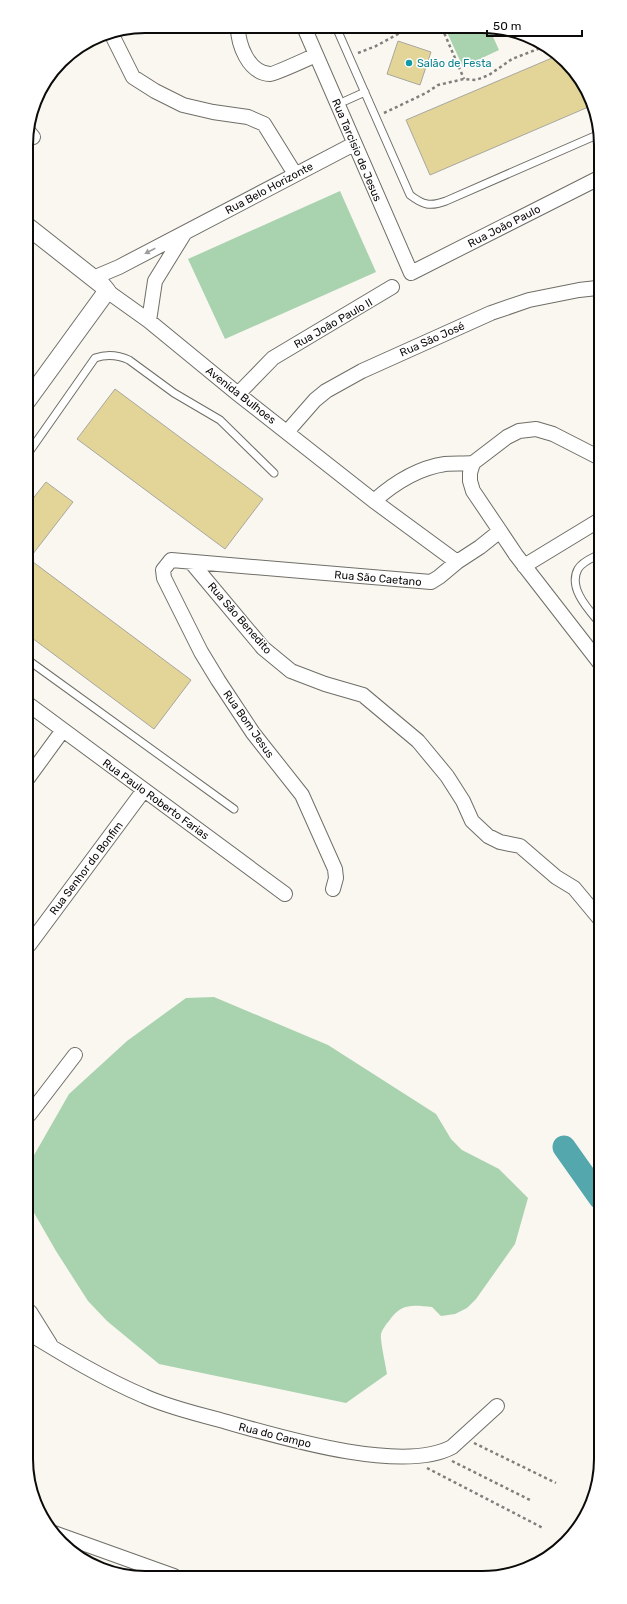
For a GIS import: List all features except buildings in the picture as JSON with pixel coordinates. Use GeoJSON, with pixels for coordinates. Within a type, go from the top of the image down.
{"type":"FeatureCollection","features":[{"type":"Feature","properties":{"kind":"street"},"geometry":{"type":"LineString","coordinates":[[239,33],[242,50],[251,64],[261,72],[271,74],[316,55]]}},
{"type":"Feature","properties":{"kind":"street","name":"Rua Tarcisio de Jesus"},"geometry":{"type":"LineString","coordinates":[[307,33],[316,55],[341,103],[354,144],[411,273]]}},
{"type":"Feature","properties":{"kind":"street"},"geometry":{"type":"LineString","coordinates":[[113,38],[133,77],[155,91],[183,105],[213,112],[248,116],[264,124],[294,174]]}},
{"type":"Feature","properties":{"kind":"street","name":"Rua Belo Horizonte"},"geometry":{"type":"LineString","coordinates":[[93,278],[119,267],[294,174],[354,144]]}},
{"type":"Feature","properties":{"kind":"street","name":"Rua João Paulo"},"geometry":{"type":"LineString","coordinates":[[411,273],[594,181]]}},
{"type":"Feature","properties":{"kind":"street","name":"Avenida Bulhoes"},"geometry":{"type":"LineString","coordinates":[[33,231],[102,285],[107,291],[149,321],[374,502],[458,562]]}},
{"type":"Feature","properties":{"kind":"street"},"geometry":{"type":"LineString","coordinates":[[149,321],[155,281],[184,233]]}},
{"type":"Feature","properties":{"kind":"street","name":"Rua João Paulo II"},"geometry":{"type":"LineString","coordinates":[[238,394],[273,358],[392,287]]}},
{"type":"Feature","properties":{"kind":"street","name":"Rua São José"},"geometry":{"type":"LineString","coordinates":[[287,432],[315,400],[326,391],[368,368],[491,313],[529,300],[594,288]]}},
{"type":"Feature","properties":{"kind":"street"},"geometry":{"type":"LineString","coordinates":[[33,394],[107,291]]}},
{"type":"Feature","properties":{"kind":"street"},"geometry":{"type":"LineString","coordinates":[[374,502],[386,490],[405,478],[424,470],[444,464],[473,463],[507,437],[519,431],[536,429],[552,434],[594,455]]}},
{"type":"Feature","properties":{"kind":"street"},"geometry":{"type":"LineString","coordinates":[[473,463],[470,477],[473,491],[524,566],[594,657]]}},
{"type":"Feature","properties":{"kind":"street"},"geometry":{"type":"LineString","coordinates":[[524,566],[594,523]]}},
{"type":"Feature","properties":{"kind":"street","name":"Rua São Caetano"},"geometry":{"type":"LineString","coordinates":[[171,560],[431,582],[480,548],[500,531]]}},
{"type":"Feature","properties":{"kind":"street","name":"Rua Bom Jesus"},"geometry":{"type":"LineString","coordinates":[[171,560],[163,570],[164,578],[218,680],[253,733],[302,795],[335,869],[336,878],[333,889]]}},
{"type":"Feature","properties":{"kind":"street","name":"Rua São Benedito"},"geometry":{"type":"LineString","coordinates":[[191,562],[242,621],[263,648],[291,671],[325,684],[363,695],[418,741],[447,776],[463,801],[472,821],[488,836],[500,842],[520,846],[556,876],[574,888],[594,912]]}},
{"type":"Feature","properties":{"kind":"street","name":"Rua Paulo Roberto Farias"},"geometry":{"type":"LineString","coordinates":[[33,708],[285,894]]}},
{"type":"Feature","properties":{"kind":"street"},"geometry":{"type":"LineString","coordinates":[[33,771],[64,730]]}},
{"type":"Feature","properties":{"kind":"street","name":"Rua Senhor do Bonfim"},"geometry":{"type":"LineString","coordinates":[[33,938],[144,790]]}},
{"type":"Feature","properties":{"kind":"street"},"geometry":{"type":"LineString","coordinates":[[33,1110],[75,1054]]}},
{"type":"Feature","properties":{"kind":"street","name":"Rua do Campo"},"geometry":{"type":"LineString","coordinates":[[33,1317],[52,1347]]}},
{"type":"Feature","properties":{"kind":"street","name":"Rua do Campo"},"geometry":{"type":"LineString","coordinates":[[33,1336],[119,1384],[168,1406],[290,1440],[374,1455],[406,1456],[437,1453],[452,1448],[497,1406]]}},
{"type":"Feature","properties":{"kind":"street"},"geometry":{"type":"LineString","coordinates":[[65,1537],[160,1571]]}},
{"type":"Feature","properties":{"kind":"lane"},"geometry":{"type":"LineString","coordinates":[[339,33],[410,195],[421,204],[436,205],[593,137]]}},
{"type":"Feature","properties":{"kind":"lane"},"geometry":{"type":"LineString","coordinates":[[341,103],[365,92]]}},
{"type":"Feature","properties":{"kind":"lane"},"geometry":{"type":"LineString","coordinates":[[33,447],[96,358],[102,356],[121,356],[129,360],[174,393],[220,420],[274,473]]}},
{"type":"Feature","properties":{"kind":"lane"},"geometry":{"type":"LineString","coordinates":[[594,557],[582,564],[578,569],[575,580],[576,590],[594,616]]}},
{"type":"Feature","properties":{"kind":"lane"},"geometry":{"type":"LineString","coordinates":[[33,664],[234,809]]}},
{"type":"Feature","properties":{"kind":"path"},"geometry":{"type":"LineString","coordinates":[[350,56],[376,46],[400,33]]}},
{"type":"Feature","properties":{"kind":"path"},"geometry":{"type":"LineString","coordinates":[[444,33],[464,79]]}},
{"type":"Feature","properties":{"kind":"path"},"geometry":{"type":"LineString","coordinates":[[376,117],[426,93],[438,85],[464,79],[476,80],[489,75],[512,59],[538,49]]}},
{"type":"Feature","properties":{"kind":"path"},"geometry":{"type":"LineString","coordinates":[[463,1437],[556,1483]]}},
{"type":"Feature","properties":{"kind":"path"},"geometry":{"type":"LineString","coordinates":[[437,1453],[532,1501]]}},
{"type":"Feature","properties":{"kind":"path"},"geometry":{"type":"LineString","coordinates":[[426,1467],[543,1528]]}},
{"type":"Feature","properties":{"kind":"green space"},"geometry":{"type":"Polygon","coordinates":[[[447,33],[491,33],[499,50],[463,67],[447,33]]]}},
{"type":"Feature","properties":{"kind":"green space"},"geometry":{"type":"Polygon","coordinates":[[[340,191],[376,272],[225,339],[188,259],[340,191]]]}},
{"type":"Feature","properties":{"kind":"green space"},"geometry":{"type":"Polygon","coordinates":[[[214,997],[328,1045],[436,1114],[451,1139],[462,1150],[499,1169],[528,1198],[515,1244],[476,1299],[467,1308],[455,1314],[441,1316],[432,1307],[408,1306],[393,1315],[385,1325],[381,1334],[387,1374],[346,1403],[159,1364],[107,1321],[88,1301],[56,1251],[33,1211],[33,1157],[69,1094],[127,1041],[186,998],[214,997]]]}},
{"type":"Feature","properties":{"kind":"waterway"},"geometry":{"type":"LineString","coordinates":[[564,1147],[594,1190]]}},
{"type":"Feature","properties":{"kind":"place","name":"Salão de Festa"},"geometry":{"type":"Point","coordinates":[409,63]}}]}
